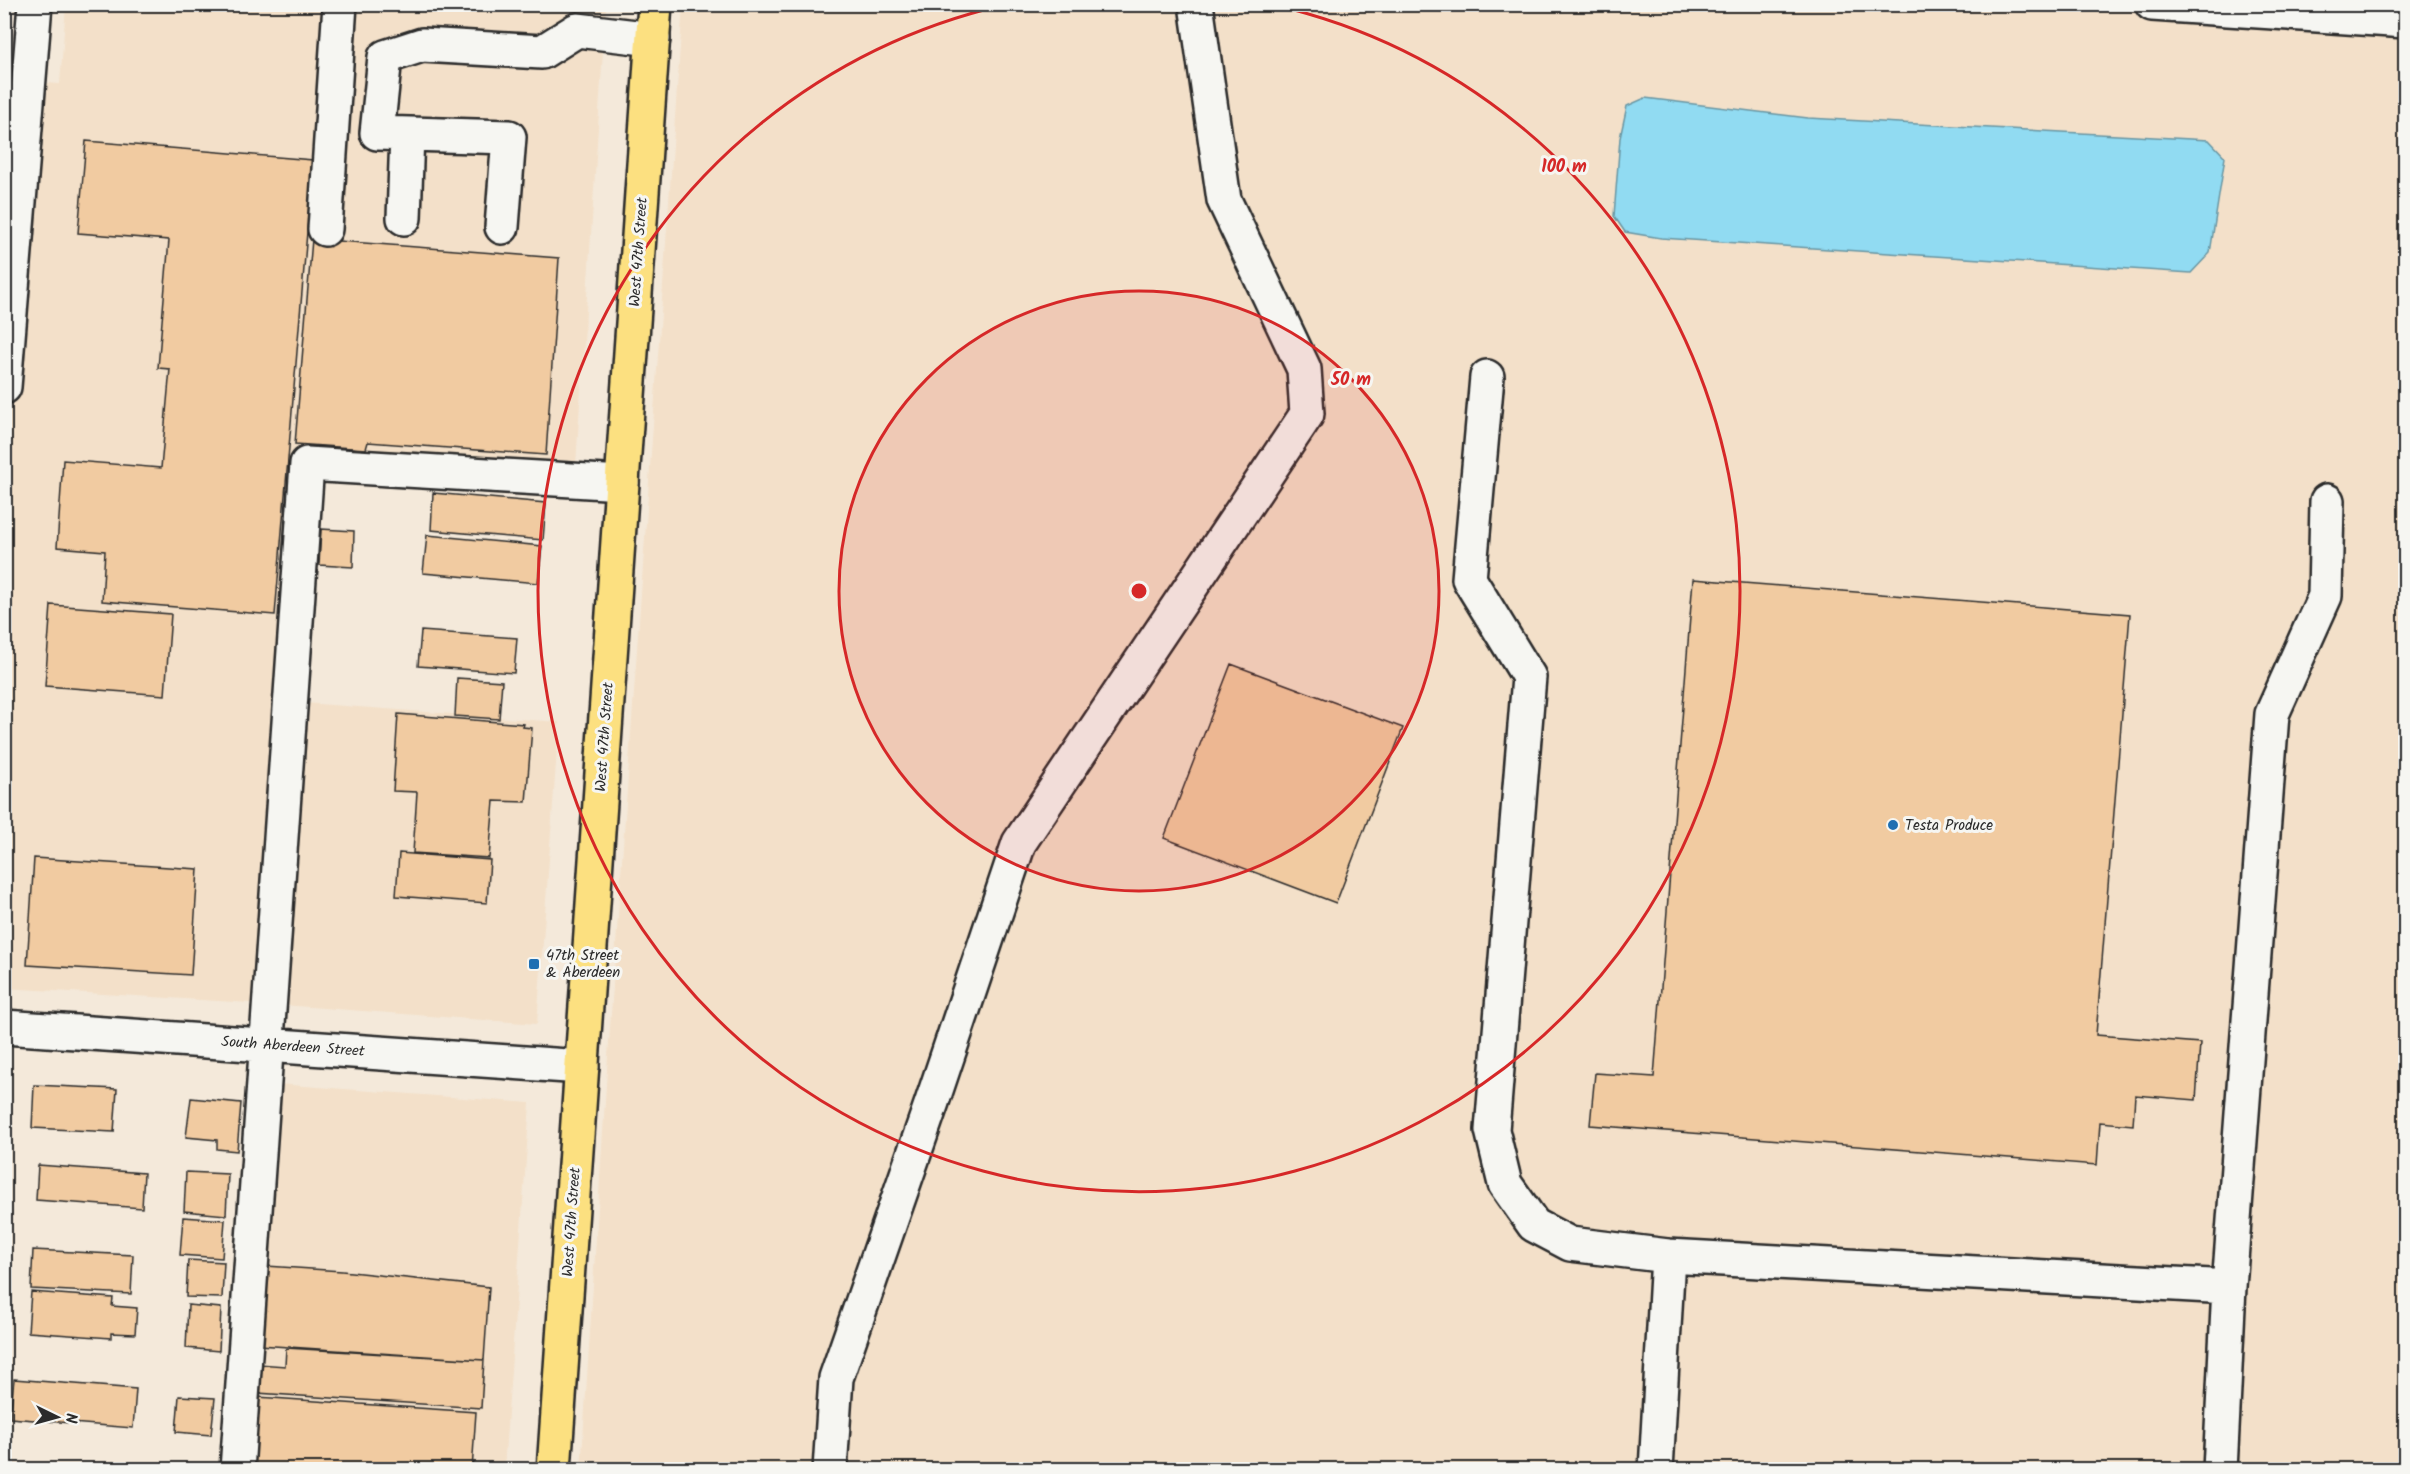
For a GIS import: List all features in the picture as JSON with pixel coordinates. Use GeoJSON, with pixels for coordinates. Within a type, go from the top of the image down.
{"type":"FeatureCollection","features":[{"type":"Feature","properties":{"kind":"main road","name":"West 47th Street"},"geometry":{"type":"LineString","coordinates":[[554,1470],[655,4]]}},
{"type":"Feature","properties":{"kind":"street"},"geometry":{"type":"LineString","coordinates":[[4,387],[15,115],[35,4]]}},
{"type":"Feature","properties":{"kind":"street"},"geometry":{"type":"LineString","coordinates":[[325,229],[340,4]]}},
{"type":"Feature","properties":{"kind":"street"},"geometry":{"type":"LineString","coordinates":[[830,1470],[836,1378],[932,1102],[1018,843],[1307,414],[1304,369],[1224,200],[1196,4]]}},
{"type":"Feature","properties":{"kind":"street"},"geometry":{"type":"LineString","coordinates":[[2152,4],[2406,21]]}},
{"type":"Feature","properties":{"kind":"street"},"geometry":{"type":"LineString","coordinates":[[502,227],[510,137],[376,133],[385,57],[422,45],[542,52],[577,30],[653,39]]}},
{"type":"Feature","properties":{"kind":"street"},"geometry":{"type":"LineString","coordinates":[[404,218],[406,134]]}},
{"type":"Feature","properties":{"kind":"street"},"geometry":{"type":"LineString","coordinates":[[1487,377],[1469,579],[1529,677],[1492,1130],[1504,1184],[1534,1225],[1570,1244],[1668,1256],[2229,1287]]}},
{"type":"Feature","properties":{"kind":"street"},"geometry":{"type":"LineString","coordinates":[[237,1470],[307,464],[622,483]]}},
{"type":"Feature","properties":{"kind":"street"},"geometry":{"type":"LineString","coordinates":[[2220,1470],[2229,1287],[2272,714],[2325,596],[2327,501]]}},
{"type":"Feature","properties":{"kind":"street","name":"South Aberdeen Street"},"geometry":{"type":"LineString","coordinates":[[4,1027],[582,1067]]}},
{"type":"Feature","properties":{"kind":"street"},"geometry":{"type":"LineString","coordinates":[[1656,1470],[1668,1256]]}},
{"type":"Feature","properties":{"kind":"shaded area"},"geometry":{"type":"Polygon","coordinates":[[[66,5],[606,5],[575,480],[307,464],[291,702],[559,722],[537,1024],[269,1004],[5,988],[4,80],[60,84],[66,5]]]}},
{"type":"Feature","properties":{"kind":"shaded area"},"geometry":{"type":"Polygon","coordinates":[[[683,5],[2405,5],[2405,1469],[581,1470],[607,1070],[683,5]]]}},
{"type":"Feature","properties":{"kind":"shaded area"},"geometry":{"type":"Polygon","coordinates":[[[264,1083],[530,1103],[504,1469],[237,1470],[264,1083]]]}},
{"type":"Feature","properties":{"kind":"water"},"geometry":{"type":"Polygon","coordinates":[[[1645,98],[1808,118],[2209,140],[2225,157],[2210,253],[2191,273],[1661,238],[1625,232],[1614,216],[1620,138],[1627,106],[1645,98]]]}},
{"type":"Feature","properties":{"kind":"building"},"geometry":{"type":"Polygon","coordinates":[[[1074,4],[1123,4],[1123,7],[1074,4]]]}},
{"type":"Feature","properties":{"kind":"building"},"geometry":{"type":"Polygon","coordinates":[[[86,141],[313,160],[275,615],[102,601],[105,551],[57,547],[63,460],[161,468],[170,369],[158,368],[169,240],[78,233],[86,141]]]}},
{"type":"Feature","properties":{"kind":"building"},"geometry":{"type":"Polygon","coordinates":[[[312,239],[559,258],[546,455],[368,442],[366,449],[295,444],[312,239]]]}},
{"type":"Feature","properties":{"kind":"building"},"geometry":{"type":"Polygon","coordinates":[[[433,493],[546,503],[543,540],[431,530],[433,493]]]}},
{"type":"Feature","properties":{"kind":"building"},"geometry":{"type":"Polygon","coordinates":[[[321,529],[354,531],[353,567],[319,565],[321,529]]]}},
{"type":"Feature","properties":{"kind":"building"},"geometry":{"type":"Polygon","coordinates":[[[427,535],[542,546],[538,583],[423,573],[427,535]]]}},
{"type":"Feature","properties":{"kind":"building","name":"Testa Produce"},"geometry":{"type":"Polygon","coordinates":[[[1693,579],[2130,614],[2096,1035],[2200,1043],[2196,1100],[2135,1095],[2133,1125],[2100,1122],[2097,1165],[1590,1125],[1595,1073],[1654,1077],[1693,579]]]}},
{"type":"Feature","properties":{"kind":"building"},"geometry":{"type":"Polygon","coordinates":[[[51,605],[171,614],[165,695],[45,686],[51,605]]]}},
{"type":"Feature","properties":{"kind":"building"},"geometry":{"type":"Polygon","coordinates":[[[421,631],[517,638],[514,673],[418,666],[421,631]]]}},
{"type":"Feature","properties":{"kind":"building"},"geometry":{"type":"Polygon","coordinates":[[[1231,664],[1403,728],[1336,903],[1164,838],[1231,664]]]}},
{"type":"Feature","properties":{"kind":"building"},"geometry":{"type":"Polygon","coordinates":[[[457,678],[502,681],[499,719],[455,716],[457,678]]]}},
{"type":"Feature","properties":{"kind":"building"},"geometry":{"type":"Polygon","coordinates":[[[398,714],[524,724],[523,727],[532,728],[526,802],[494,801],[489,858],[413,853],[417,792],[393,791],[398,714]]]}},
{"type":"Feature","properties":{"kind":"building"},"geometry":{"type":"Polygon","coordinates":[[[399,853],[490,860],[487,903],[396,896],[399,853]]]}},
{"type":"Feature","properties":{"kind":"building"},"geometry":{"type":"Polygon","coordinates":[[[34,858],[198,869],[191,975],[27,965],[34,858]]]}},
{"type":"Feature","properties":{"kind":"building"},"geometry":{"type":"Polygon","coordinates":[[[34,1085],[117,1089],[114,1132],[32,1128],[34,1085]]]}},
{"type":"Feature","properties":{"kind":"building"},"geometry":{"type":"Polygon","coordinates":[[[191,1098],[241,1103],[237,1151],[217,1149],[217,1140],[186,1137],[191,1098]]]}},
{"type":"Feature","properties":{"kind":"building"},"geometry":{"type":"Polygon","coordinates":[[[38,1165],[144,1173],[142,1208],[36,1200],[38,1165]]]}},
{"type":"Feature","properties":{"kind":"building"},"geometry":{"type":"Polygon","coordinates":[[[186,1172],[228,1174],[226,1215],[184,1211],[186,1172]]]}},
{"type":"Feature","properties":{"kind":"building"},"geometry":{"type":"Polygon","coordinates":[[[183,1217],[225,1220],[222,1258],[180,1255],[183,1217]]]}},
{"type":"Feature","properties":{"kind":"building"},"geometry":{"type":"Polygon","coordinates":[[[33,1250],[133,1255],[131,1294],[31,1289],[33,1250]]]}},
{"type":"Feature","properties":{"kind":"building"},"geometry":{"type":"Polygon","coordinates":[[[188,1260],[224,1262],[222,1298],[186,1297],[188,1260]]]}},
{"type":"Feature","properties":{"kind":"building"},"geometry":{"type":"Polygon","coordinates":[[[266,1266],[342,1271],[489,1287],[484,1360],[259,1345],[266,1266]]]}},
{"type":"Feature","properties":{"kind":"building"},"geometry":{"type":"Polygon","coordinates":[[[31,1292],[113,1298],[112,1306],[137,1308],[135,1334],[111,1333],[111,1338],[28,1332],[31,1292]]]}},
{"type":"Feature","properties":{"kind":"building"},"geometry":{"type":"Polygon","coordinates":[[[188,1305],[221,1308],[219,1351],[186,1348],[188,1305]]]}},
{"type":"Feature","properties":{"kind":"building"},"geometry":{"type":"Polygon","coordinates":[[[286,1348],[484,1360],[481,1408],[257,1393],[259,1364],[285,1366],[286,1348]]]}},
{"type":"Feature","properties":{"kind":"building"},"geometry":{"type":"Polygon","coordinates":[[[14,1379],[136,1389],[133,1428],[10,1418],[14,1379]]]}},
{"type":"Feature","properties":{"kind":"building"},"geometry":{"type":"Polygon","coordinates":[[[179,1396],[215,1398],[211,1435],[176,1432],[179,1396]]]}},
{"type":"Feature","properties":{"kind":"building"},"geometry":{"type":"Polygon","coordinates":[[[257,1397],[476,1412],[472,1470],[251,1470],[257,1397]]]}},
{"type":"Feature","properties":{"kind":"building"},"geometry":{"type":"Polygon","coordinates":[[[172,1465],[203,1470],[171,1470],[172,1465]]]}},
{"type":"Feature","properties":{"kind":"building"},"geometry":{"type":"Polygon","coordinates":[[[14,1467],[50,1470],[14,1470],[14,1467]]]}},
{"type":"Feature","properties":{"kind":"place","name":"Testa Produce"},"geometry":{"type":"Point","coordinates":[1893,825]}},
{"type":"Feature","properties":{"kind":"place","name":"47th Street & Aberdeen"},"geometry":{"type":"Point","coordinates":[534,964]}}]}
